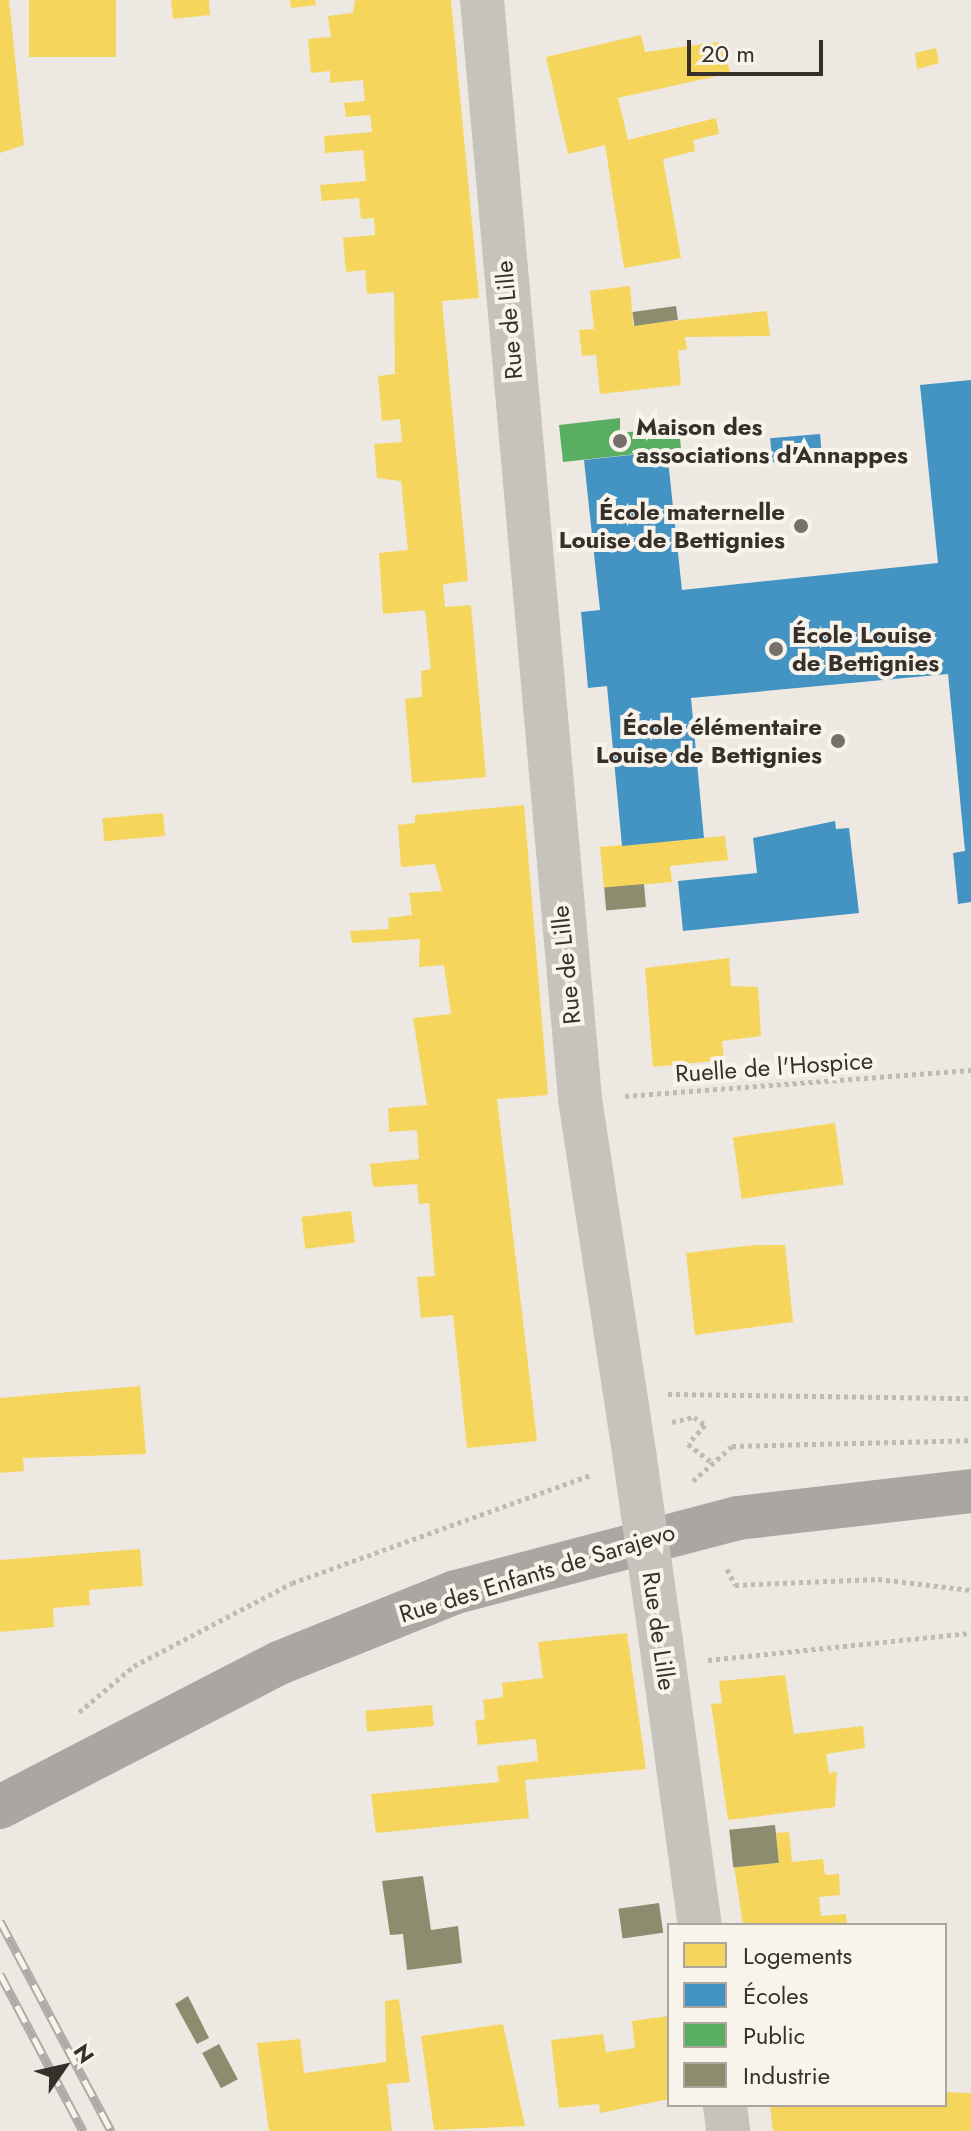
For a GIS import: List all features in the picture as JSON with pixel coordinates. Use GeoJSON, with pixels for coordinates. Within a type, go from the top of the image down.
{"type":"FeatureCollection","features":[{"type":"Feature","properties":{"kind":"main road","name":"Rue des Enfants de Sarajevo"},"geometry":{"type":"LineString","coordinates":[[0,1807],[279,1663],[456,1592],[738,1518],[971,1491]]}},
{"type":"Feature","properties":{"kind":"street","name":"Rue de Lille"},"geometry":{"type":"LineString","coordinates":[[482,0],[580,1099],[632,1437],[700,1923]]}},
{"type":"Feature","properties":{"kind":"street"},"geometry":{"type":"LineString","coordinates":[[725,2107],[728,2131]]}},
{"type":"Feature","properties":{"kind":"path","name":"Ruelle de l'Hospice"},"geometry":{"type":"LineString","coordinates":[[580,1099],[971,1070]]}},
{"type":"Feature","properties":{"kind":"path"},"geometry":{"type":"LineString","coordinates":[[632,1437],[677,1392],[971,1398]]}},
{"type":"Feature","properties":{"kind":"path"},"geometry":{"type":"LineString","coordinates":[[65,1724],[134,1666],[292,1583],[632,1437],[694,1417],[705,1425],[688,1444],[712,1463]]}},
{"type":"Feature","properties":{"kind":"path"},"geometry":{"type":"LineString","coordinates":[[736,1559],[722,1558],[735,1585],[878,1579],[971,1590]]}},
{"type":"Feature","properties":{"kind":"path"},"geometry":{"type":"LineString","coordinates":[[662,1654],[971,1633]]}},
{"type":"Feature","properties":{"kind":"building: Logements"},"geometry":{"type":"Polygon","coordinates":[[[0,0],[9,0],[24,145],[0,153],[0,0]]]}},
{"type":"Feature","properties":{"kind":"building: Logements"},"geometry":{"type":"Polygon","coordinates":[[[29,0],[116,0],[116,57],[29,57],[29,0]]]}},
{"type":"Feature","properties":{"kind":"building: Logements"},"geometry":{"type":"Polygon","coordinates":[[[171,0],[209,0],[210,15],[173,19],[171,0]]]}},
{"type":"Feature","properties":{"kind":"building: Logements"},"geometry":{"type":"Polygon","coordinates":[[[290,0],[315,0],[316,5],[291,8],[290,0]]]}},
{"type":"Feature","properties":{"kind":"building: Logements"},"geometry":{"type":"Polygon","coordinates":[[[355,0],[451,0],[479,298],[442,301],[468,581],[443,584],[445,607],[471,605],[486,777],[412,783],[405,699],[422,697],[421,671],[431,669],[425,610],[383,614],[379,553],[408,550],[401,481],[377,478],[374,444],[402,442],[400,419],[382,421],[378,376],[395,374],[394,292],[367,294],[365,270],[346,272],[343,238],[375,235],[374,218],[361,219],[359,198],[322,201],[320,185],[366,181],[363,150],[325,153],[324,136],[372,132],[370,115],[346,117],[344,103],[365,101],[363,80],[330,83],[330,71],[311,73],[308,39],[331,37],[328,16],[353,13],[355,0]]]}},
{"type":"Feature","properties":{"kind":"building: Logements"},"geometry":{"type":"Polygon","coordinates":[[[641,35],[645,52],[718,42],[731,73],[618,98],[628,140],[716,118],[719,134],[693,140],[695,151],[663,159],[681,258],[624,268],[605,145],[568,154],[546,57],[641,35]]]}},
{"type":"Feature","properties":{"kind":"building: Logements"},"geometry":{"type":"Polygon","coordinates":[[[936,48],[939,63],[917,69],[915,53],[936,48]]]}},
{"type":"Feature","properties":{"kind":"building: Logements"},"geometry":{"type":"Polygon","coordinates":[[[630,286],[633,325],[767,311],[770,336],[685,337],[687,349],[678,351],[681,385],[600,394],[596,355],[582,356],[579,330],[594,329],[590,291],[630,286]]]}},
{"type":"Feature","properties":{"kind":"building: Logements"},"geometry":{"type":"Polygon","coordinates":[[[524,805],[548,1095],[497,1099],[537,1441],[467,1448],[453,1315],[421,1318],[417,1277],[435,1276],[429,1203],[419,1204],[417,1184],[373,1187],[370,1164],[419,1159],[417,1130],[389,1132],[388,1108],[427,1105],[413,1018],[451,1014],[444,965],[419,967],[420,939],[352,943],[350,931],[389,929],[388,918],[412,915],[409,893],[442,891],[435,864],[401,867],[398,825],[415,823],[415,815],[524,805]]]}},
{"type":"Feature","properties":{"kind":"building: Logements"},"geometry":{"type":"Polygon","coordinates":[[[163,813],[165,836],[104,841],[102,818],[163,813]]]}},
{"type":"Feature","properties":{"kind":"building: Logements"},"geometry":{"type":"Polygon","coordinates":[[[725,836],[728,860],[670,866],[672,882],[604,888],[600,847],[725,836]]]}},
{"type":"Feature","properties":{"kind":"building: Logements"},"geometry":{"type":"Polygon","coordinates":[[[729,958],[731,986],[758,987],[761,1036],[722,1041],[724,1060],[653,1067],[645,968],[729,958]]]}},
{"type":"Feature","properties":{"kind":"building: Logements"},"geometry":{"type":"Polygon","coordinates":[[[835,1123],[844,1184],[742,1199],[733,1137],[835,1123]]]}},
{"type":"Feature","properties":{"kind":"building: Logements"},"geometry":{"type":"Polygon","coordinates":[[[351,1211],[355,1243],[305,1249],[301,1217],[351,1211]]]}},
{"type":"Feature","properties":{"kind":"building: Logements"},"geometry":{"type":"Polygon","coordinates":[[[755,1245],[785,1245],[793,1322],[695,1335],[686,1253],[755,1245]]]}},
{"type":"Feature","properties":{"kind":"building: Logements"},"geometry":{"type":"Polygon","coordinates":[[[140,1386],[146,1454],[23,1458],[24,1471],[0,1473],[0,1398],[140,1386]]]}},
{"type":"Feature","properties":{"kind":"building: Logements"},"geometry":{"type":"Polygon","coordinates":[[[140,1549],[143,1586],[89,1590],[90,1605],[53,1608],[54,1627],[0,1632],[0,1560],[140,1549]]]}},
{"type":"Feature","properties":{"kind":"building: Logements"},"geometry":{"type":"Polygon","coordinates":[[[627,1633],[646,1769],[525,1780],[529,1818],[376,1833],[371,1794],[499,1782],[497,1766],[538,1761],[536,1739],[478,1745],[475,1721],[485,1719],[483,1700],[503,1697],[502,1683],[543,1678],[538,1642],[627,1633]]]}},
{"type":"Feature","properties":{"kind":"building: Logements"},"geometry":{"type":"Polygon","coordinates":[[[785,1675],[794,1734],[863,1726],[865,1748],[826,1754],[829,1773],[837,1772],[835,1807],[728,1820],[711,1704],[722,1703],[719,1681],[785,1675]]]}},
{"type":"Feature","properties":{"kind":"building: Logements"},"geometry":{"type":"Polygon","coordinates":[[[432,1705],[434,1726],[367,1732],[365,1711],[432,1705]]]}},
{"type":"Feature","properties":{"kind":"building: Logements"},"geometry":{"type":"Polygon","coordinates":[[[789,1832],[792,1862],[823,1859],[825,1875],[839,1874],[840,1895],[819,1897],[821,1916],[846,1914],[847,1923],[743,1923],[734,1866],[779,1863],[776,1833],[789,1832]]]}},
{"type":"Feature","properties":{"kind":"building: Logements"},"geometry":{"type":"Polygon","coordinates":[[[399,1999],[410,2082],[387,2084],[392,2131],[269,2131],[257,2043],[300,2039],[304,2073],[386,2062],[385,2001],[399,1999]]]}},
{"type":"Feature","properties":{"kind":"building: Logements"},"geometry":{"type":"Polygon","coordinates":[[[667,2016],[667,2099],[600,2113],[599,2104],[559,2108],[551,2040],[603,2034],[606,2052],[635,2048],[632,2021],[667,2016]]]}},
{"type":"Feature","properties":{"kind":"building: Logements"},"geometry":{"type":"Polygon","coordinates":[[[503,2024],[525,2126],[434,2130],[421,2036],[503,2024]]]}},
{"type":"Feature","properties":{"kind":"building: Logements"},"geometry":{"type":"Polygon","coordinates":[[[947,2092],[971,2093],[971,2131],[773,2131],[770,2107],[947,2107],[947,2092]]]}},
{"type":"Feature","properties":{"kind":"building: Écoles"},"geometry":{"type":"Polygon","coordinates":[[[971,380],[971,902],[958,904],[953,853],[965,851],[948,674],[691,698],[704,838],[622,846],[607,686],[588,688],[581,612],[600,610],[584,460],[667,451],[682,590],[938,563],[920,385],[971,380]]]}},
{"type":"Feature","properties":{"kind":"building: Écoles"},"geometry":{"type":"Polygon","coordinates":[[[820,434],[822,458],[772,462],[770,438],[820,434]]]}},
{"type":"Feature","properties":{"kind":"building: Écoles"},"geometry":{"type":"Polygon","coordinates":[[[835,821],[836,829],[849,828],[859,913],[683,931],[678,881],[757,873],[753,838],[835,821]]]}},
{"type":"Feature","properties":{"kind":"building: Public","name":"Maison des associations d'Annappes"},"geometry":{"type":"Polygon","coordinates":[[[620,418],[620,433],[679,427],[681,449],[563,462],[559,425],[620,418]]]}},
{"type":"Feature","properties":{"kind":"building: Industrie"},"geometry":{"type":"Polygon","coordinates":[[[676,306],[678,320],[634,326],[632,312],[676,306]]]}},
{"type":"Feature","properties":{"kind":"building: Industrie"},"geometry":{"type":"Polygon","coordinates":[[[644,884],[646,907],[606,910],[604,887],[644,884]]]}},
{"type":"Feature","properties":{"kind":"building: Industrie"},"geometry":{"type":"Polygon","coordinates":[[[775,1825],[779,1863],[733,1868],[729,1830],[775,1825]]]}},
{"type":"Feature","properties":{"kind":"building: Industrie"},"geometry":{"type":"Polygon","coordinates":[[[423,1876],[431,1930],[458,1926],[462,1963],[407,1970],[403,1934],[390,1935],[382,1881],[423,1876]]]}},
{"type":"Feature","properties":{"kind":"building: Industrie"},"geometry":{"type":"Polygon","coordinates":[[[659,1903],[663,1933],[623,1938],[618,1909],[659,1903]]]}},
{"type":"Feature","properties":{"kind":"building: Industrie"},"geometry":{"type":"Polygon","coordinates":[[[188,1996],[209,2038],[197,2044],[175,2004],[188,1996]]]}},
{"type":"Feature","properties":{"kind":"building: Industrie"},"geometry":{"type":"Polygon","coordinates":[[[219,2044],[238,2079],[221,2088],[202,2053],[219,2044]]]}},
{"type":"Feature","properties":{"kind":"railway"},"geometry":{"type":"LineString","coordinates":[[0,1921],[111,2131]]}},
{"type":"Feature","properties":{"kind":"railway"},"geometry":{"type":"LineString","coordinates":[[0,1974],[83,2131]]}},
{"type":"Feature","properties":{"kind":"place","name":"Maison des associations d'Annappes"},"geometry":{"type":"Point","coordinates":[620,441]}},
{"type":"Feature","properties":{"kind":"place","name":"École maternelle Louise de Bettignies"},"geometry":{"type":"Point","coordinates":[801,526]}},
{"type":"Feature","properties":{"kind":"place","name":"École Louise de Bettignies"},"geometry":{"type":"Point","coordinates":[776,649]}},
{"type":"Feature","properties":{"kind":"place","name":"École élémentaire Louise de Bettignies"},"geometry":{"type":"Point","coordinates":[838,741]}}]}
